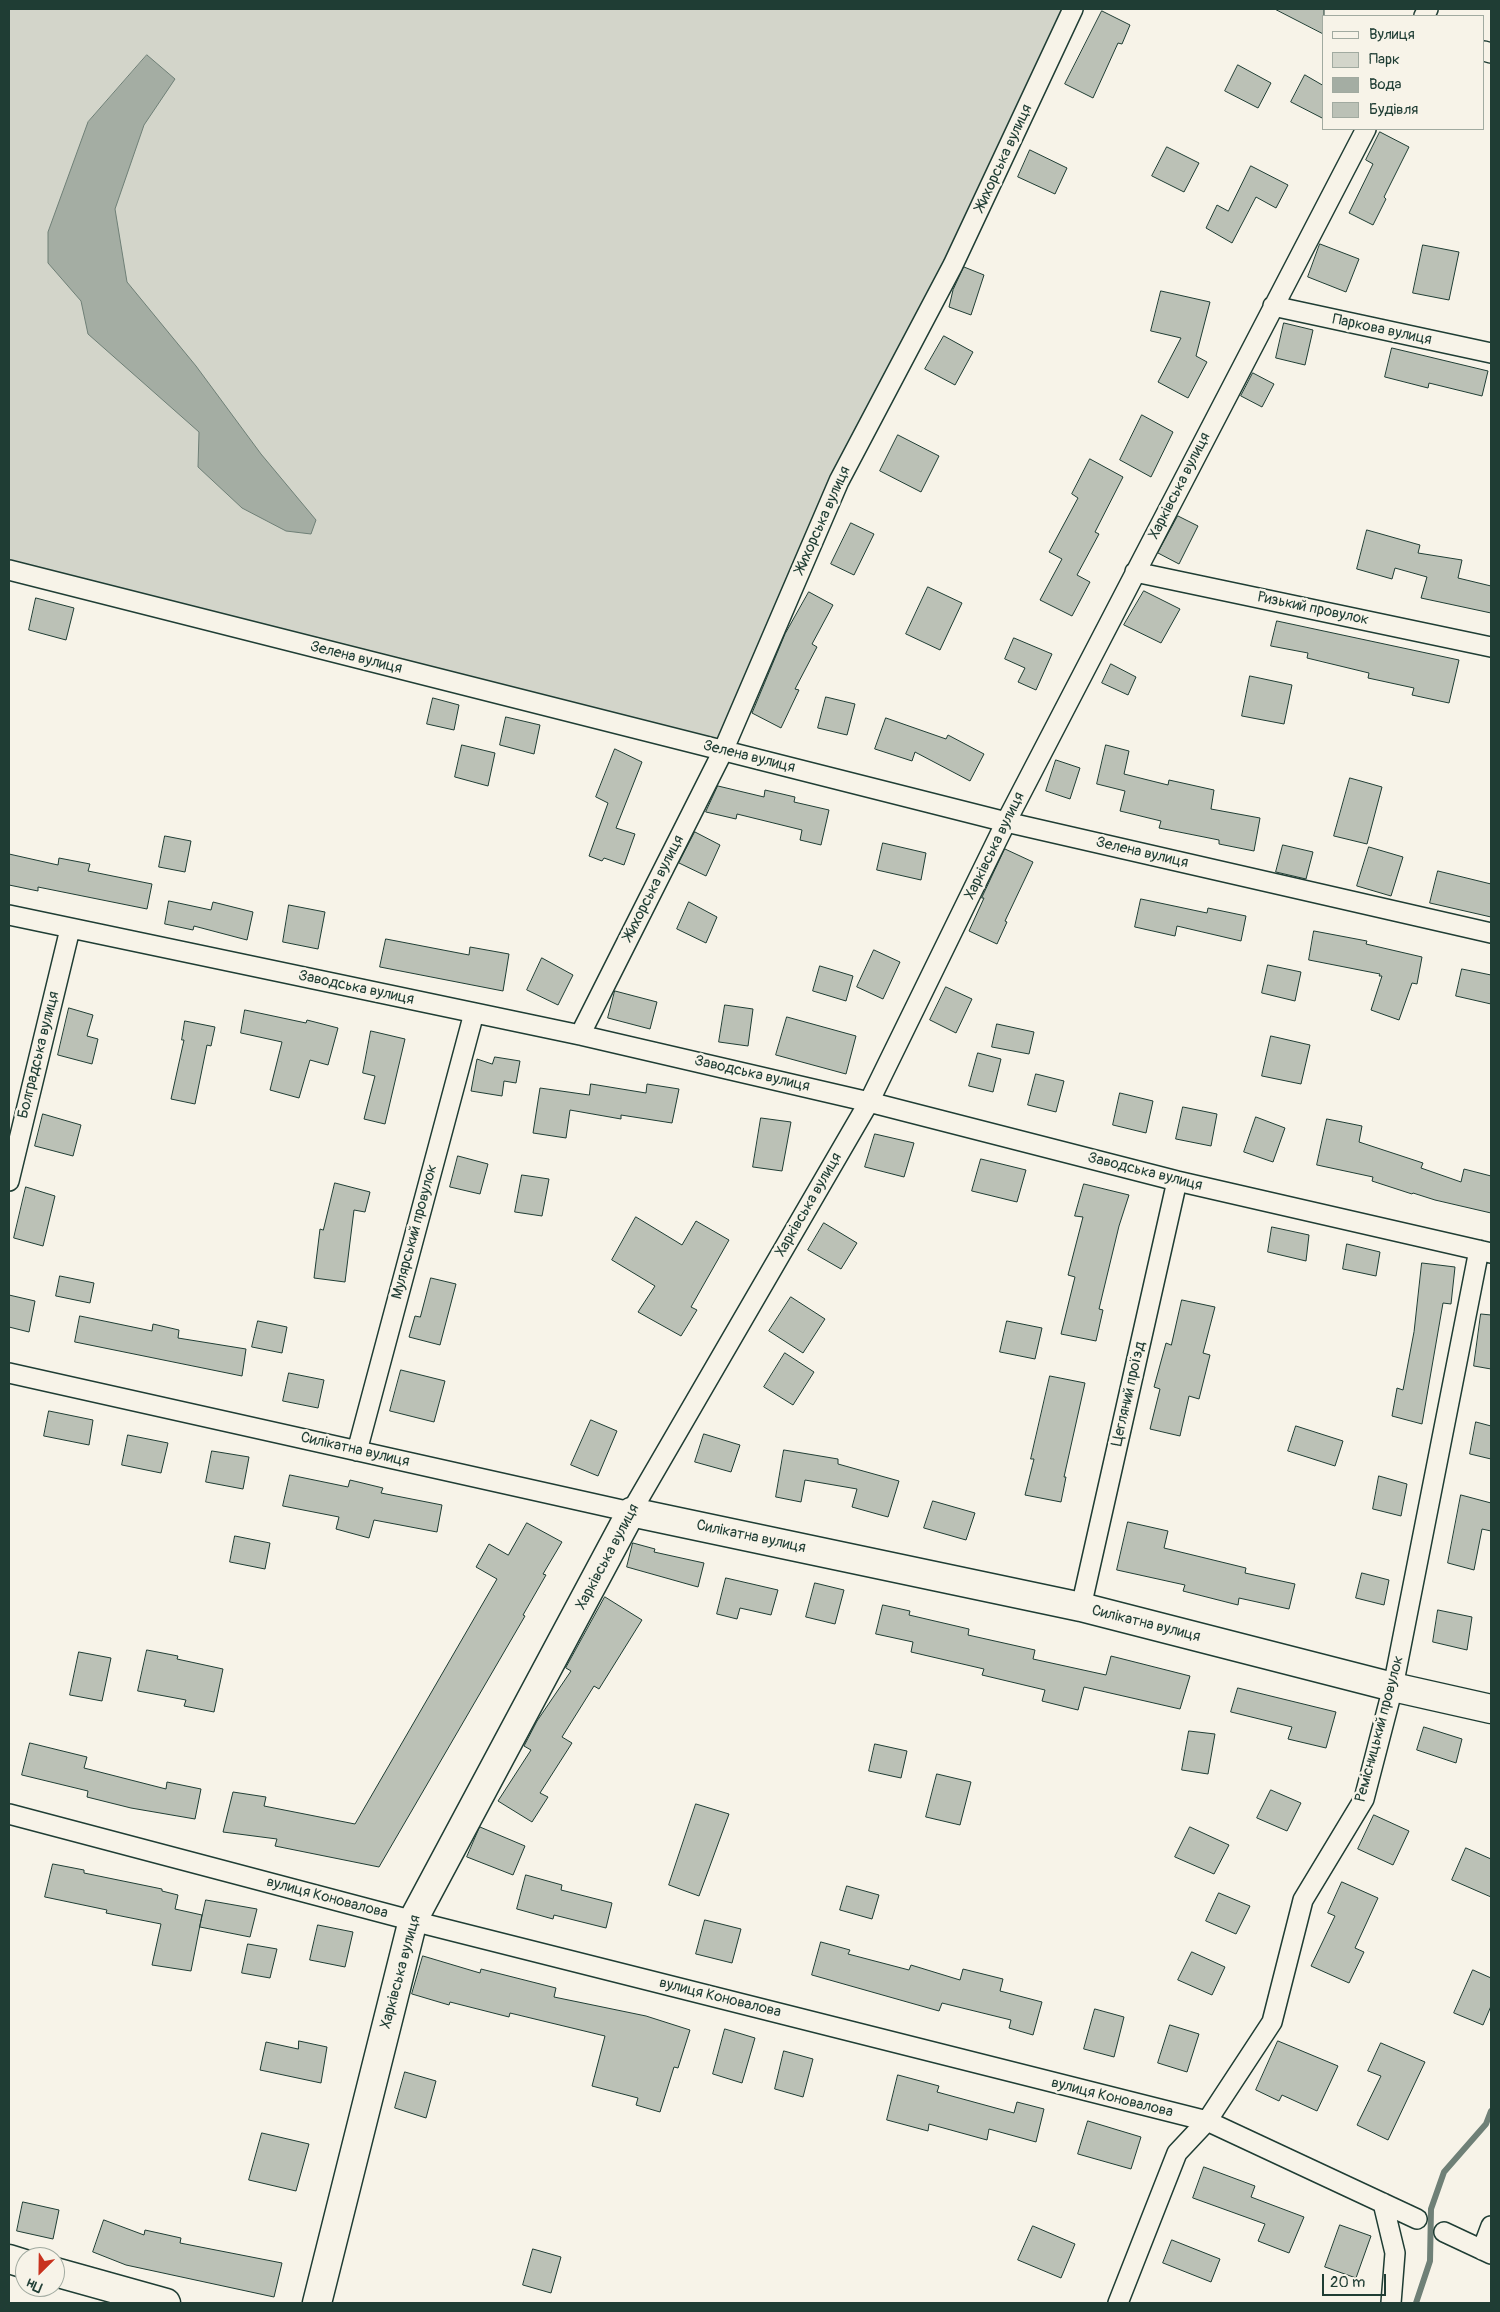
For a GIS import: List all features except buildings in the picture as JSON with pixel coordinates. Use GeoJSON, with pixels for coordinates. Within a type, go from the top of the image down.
{"type":"FeatureCollection","features":[{"type":"Feature","properties":{"kind":"main road","name":"Силікатна вулиця"},"geometry":{"type":"LineString","coordinates":[[632,1512],[1081,1607],[1393,1687],[1491,1709]]}},
{"type":"Feature","properties":{"kind":"main road","name":"Харківська вулиця"},"geometry":{"type":"LineString","coordinates":[[317,2303],[413,1920],[632,1512]]}},
{"type":"Feature","properties":{"kind":"main road"},"geometry":{"type":"LineString","coordinates":[[65,2275],[166,2303]]}},
{"type":"Feature","properties":{"kind":"street","name":"Жихорська вулиця"},"geometry":{"type":"LineString","coordinates":[[580,1035],[723,751],[839,481],[953,265],[1074,9]]}},
{"type":"Feature","properties":{"kind":"street","name":"Харківська вулиця"},"geometry":{"type":"LineString","coordinates":[[632,1512],[869,1102],[1006,822],[1365,130]]}},
{"type":"Feature","properties":{"kind":"street","name":"Паркова вулиця"},"geometry":{"type":"LineString","coordinates":[[1273,306],[1491,353]]}},
{"type":"Feature","properties":{"kind":"street","name":"Зелена вулиця"},"geometry":{"type":"LineString","coordinates":[[9,570],[1006,822],[1491,933]]}},
{"type":"Feature","properties":{"kind":"street","name":"Ризький провулок"},"geometry":{"type":"LineString","coordinates":[[1135,572],[1491,647]]}},
{"type":"Feature","properties":{"kind":"street","name":"Заводська вулиця"},"geometry":{"type":"LineString","coordinates":[[9,915],[580,1035],[869,1102],[1177,1181],[1485,1251]]}},
{"type":"Feature","properties":{"kind":"street","name":"Болградська вулиця"},"geometry":{"type":"LineString","coordinates":[[9,1181],[70,929]]}},
{"type":"Feature","properties":{"kind":"street","name":"Мулярський провулок"},"geometry":{"type":"LineString","coordinates":[[356,1451],[474,1012]]}},
{"type":"Feature","properties":{"kind":"street","name":"Цегляний проїзд"},"geometry":{"type":"LineString","coordinates":[[1081,1607],[1177,1181]]}},
{"type":"Feature","properties":{"kind":"street","name":"Ремісницький провулок"},"geometry":{"type":"LineString","coordinates":[[1118,2303],[1176,2153],[1207,2121],[1272,2022],[1303,1900],[1364,1799],[1393,1687],[1485,1251]]}},
{"type":"Feature","properties":{"kind":"street","name":"Силікатна вулиця"},"geometry":{"type":"LineString","coordinates":[[9,1373],[632,1512]]}},
{"type":"Feature","properties":{"kind":"street","name":"вулиця Коновалова"},"geometry":{"type":"LineString","coordinates":[[9,1814],[413,1920],[1207,2121],[1417,2220]]}},
{"type":"Feature","properties":{"kind":"street"},"geometry":{"type":"LineString","coordinates":[[1383,2204],[1395,2253],[1391,2303]]}},
{"type":"Feature","properties":{"kind":"street"},"geometry":{"type":"LineString","coordinates":[[1444,2232],[1487,2252],[1491,2226]]}},
{"type":"Feature","properties":{"kind":"green space"},"geometry":{"type":"Polygon","coordinates":[[[9,9],[1073,9],[839,481],[723,751],[9,570],[9,9]]]}},
{"type":"Feature","properties":{"kind":"water"},"geometry":{"type":"Polygon","coordinates":[[[147,55],[175,79],[144,125],[115,209],[127,282],[196,366],[261,454],[316,520],[311,534],[286,531],[242,508],[198,467],[199,432],[88,334],[81,301],[48,263],[48,232],[88,122],[147,55]]]}},
{"type":"Feature","properties":{"kind":"waterway"},"geometry":{"type":"LineString","coordinates":[[1416,2303],[1430,2261],[1431,2209],[1444,2172],[1486,2124],[1491,2111]]}}]}
